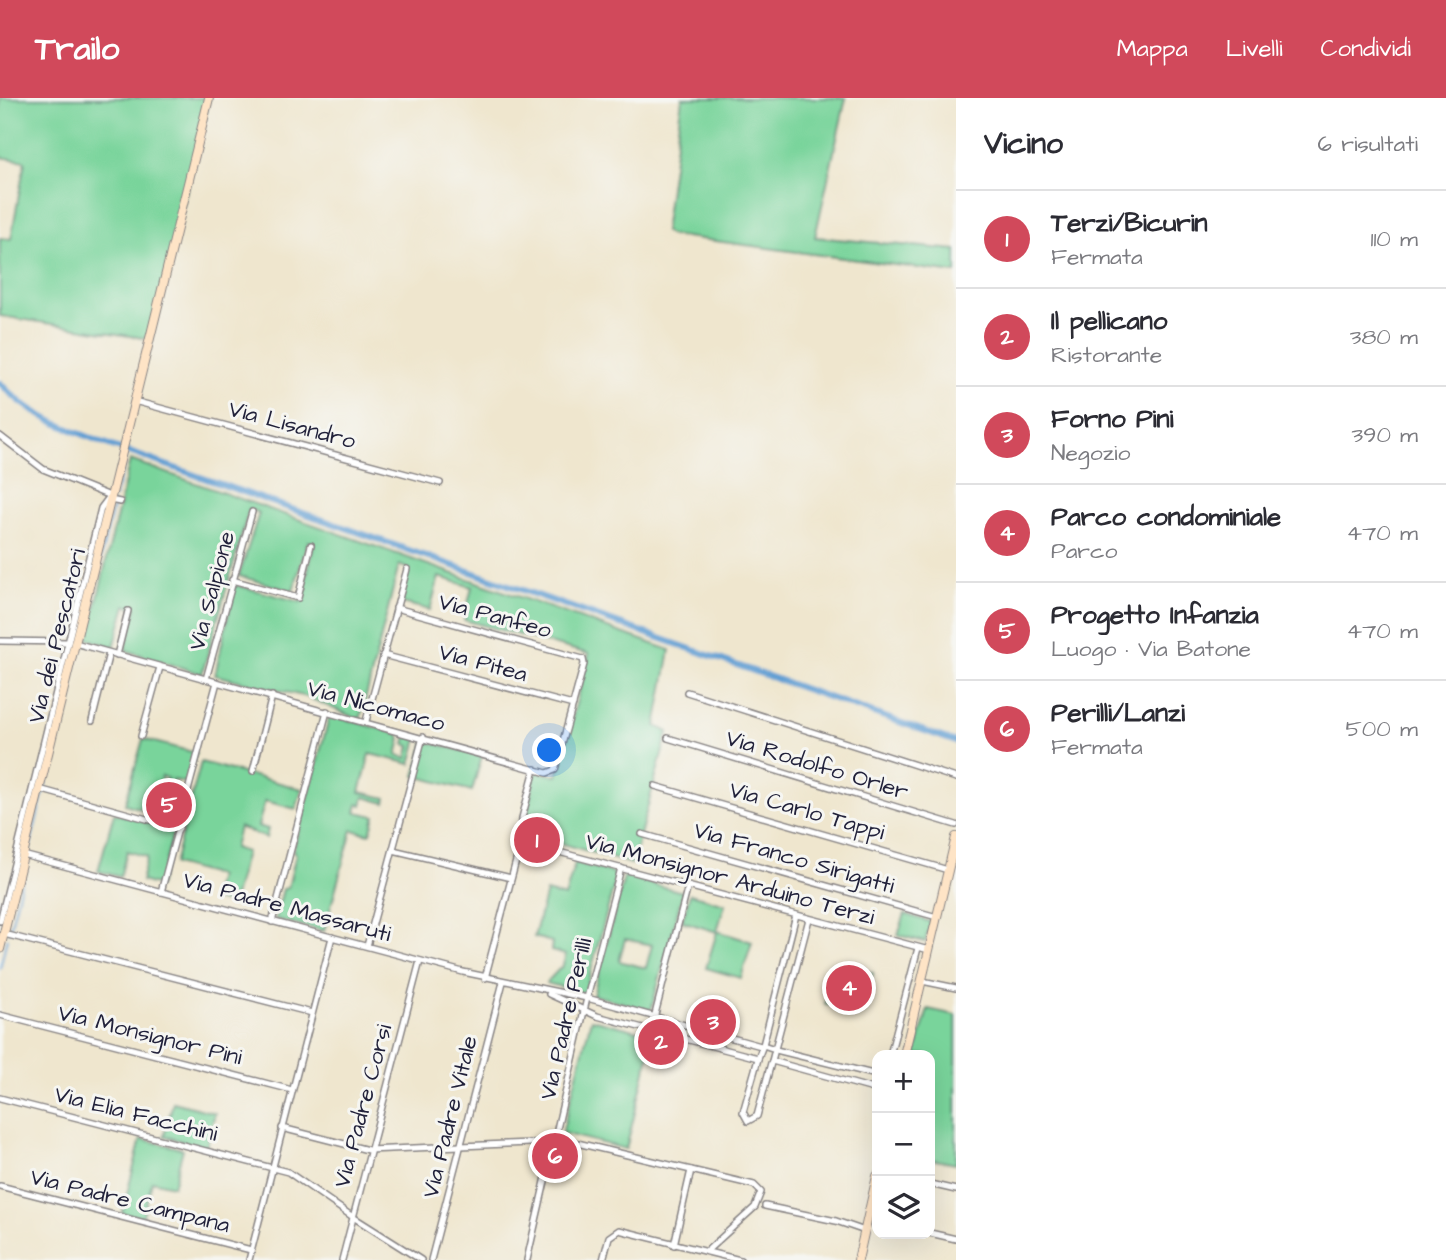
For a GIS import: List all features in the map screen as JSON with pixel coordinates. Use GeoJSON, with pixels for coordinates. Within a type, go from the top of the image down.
{"type":"FeatureCollection","features":[{"type":"Feature","properties":{"kind":"street","name":"Via dei Pescatori"},"geometry":{"type":"LineString","coordinates":[[0,921],[114,500],[118,467],[209,98]]}},
{"type":"Feature","properties":{"kind":"street","name":"Via Lisandro"},"geometry":{"type":"LineString","coordinates":[[134,401],[440,483]]}},
{"type":"Feature","properties":{"kind":"street"},"geometry":{"type":"LineString","coordinates":[[0,435],[43,469],[114,500]]}},
{"type":"Feature","properties":{"kind":"street","name":"Via Salpione"},"geometry":{"type":"LineString","coordinates":[[206,679],[252,512]]}},
{"type":"Feature","properties":{"kind":"street"},"geometry":{"type":"LineString","coordinates":[[232,580],[298,598],[311,545]]}},
{"type":"Feature","properties":{"kind":"street"},"geometry":{"type":"LineString","coordinates":[[366,721],[407,569]]}},
{"type":"Feature","properties":{"kind":"street","name":"Via Panfeo"},"geometry":{"type":"LineString","coordinates":[[396,608],[584,660],[573,705]]}},
{"type":"Feature","properties":{"kind":"street"},"geometry":{"type":"LineString","coordinates":[[117,655],[128,611]]}},
{"type":"Feature","properties":{"kind":"street","name":"Via Nicomaco"},"geometry":{"type":"LineString","coordinates":[[0,640],[76,643],[535,769]]}},
{"type":"Feature","properties":{"kind":"street","name":"Via dei Pescatori"},"geometry":{"type":"LineString","coordinates":[[0,949],[8,935],[76,643]]}},
{"type":"Feature","properties":{"kind":"street"},"geometry":{"type":"LineString","coordinates":[[92,721],[109,653]]}},
{"type":"Feature","properties":{"kind":"street","name":"Via Pitea"},"geometry":{"type":"LineString","coordinates":[[383,655],[573,705]]}},
{"type":"Feature","properties":{"kind":"street"},"geometry":{"type":"LineString","coordinates":[[141,736],[160,667]]}},
{"type":"Feature","properties":{"kind":"street"},"geometry":{"type":"LineString","coordinates":[[161,892],[217,682]]}},
{"type":"Feature","properties":{"kind":"street"},"geometry":{"type":"LineString","coordinates":[[687,692],[956,778]]}},
{"type":"Feature","properties":{"kind":"street"},"geometry":{"type":"LineString","coordinates":[[253,771],[272,696]]}},
{"type":"Feature","properties":{"kind":"street"},"geometry":{"type":"LineString","coordinates":[[485,978],[521,842],[522,816],[535,769],[550,773],[556,769],[573,705]]}},
{"type":"Feature","properties":{"kind":"street"},"geometry":{"type":"LineString","coordinates":[[272,922],[327,711]]}},
{"type":"Feature","properties":{"kind":"street"},"geometry":{"type":"LineString","coordinates":[[367,946],[423,737]]}},
{"type":"Feature","properties":{"kind":"street","name":"Via Rodolfo Orler"},"geometry":{"type":"LineString","coordinates":[[668,738],[956,825]]}},
{"type":"Feature","properties":{"kind":"street","name":"Via Carlo Tappi"},"geometry":{"type":"LineString","coordinates":[[655,786],[948,870]]}},
{"type":"Feature","properties":{"kind":"street"},"geometry":{"type":"LineString","coordinates":[[42,790],[179,828]]}},
{"type":"Feature","properties":{"kind":"street","name":"Via Franco Sirigatti"},"geometry":{"type":"LineString","coordinates":[[642,834],[937,917]]}},
{"type":"Feature","properties":{"kind":"street"},"geometry":{"type":"LineString","coordinates":[[905,1050],[956,838]]}},
{"type":"Feature","properties":{"kind":"street","name":"Via Monsignor Arduino Terzi"},"geometry":{"type":"LineString","coordinates":[[521,842],[929,950]]}},
{"type":"Feature","properties":{"kind":"street"},"geometry":{"type":"LineString","coordinates":[[393,850],[511,878]]}},
{"type":"Feature","properties":{"kind":"street","name":"Via Padre Massaruti"},"geometry":{"type":"LineString","coordinates":[[26,856],[485,978],[587,998],[872,1074]]}},
{"type":"Feature","properties":{"kind":"street","name":"Via Padre Perilli"},"geometry":{"type":"LineString","coordinates":[[527,1260],[587,998],[621,867]]}},
{"type":"Feature","properties":{"kind":"street"},"geometry":{"type":"LineString","coordinates":[[651,1030],[688,886]]}},
{"type":"Feature","properties":{"kind":"street"},"geometry":{"type":"LineString","coordinates":[[796,915],[743,1112],[748,1121],[757,1116],[809,919]]}},
{"type":"Feature","properties":{"kind":"street"},"geometry":{"type":"LineString","coordinates":[[8,935],[312,1013]]}},
{"type":"Feature","properties":{"kind":"street"},"geometry":{"type":"LineString","coordinates":[[249,1260],[332,937]]}},
{"type":"Feature","properties":{"kind":"street"},"geometry":{"type":"LineString","coordinates":[[891,1050],[918,948]]}},
{"type":"Feature","properties":{"kind":"street","name":"Via Padre Corsi"},"geometry":{"type":"LineString","coordinates":[[342,1260],[368,1150],[420,961]]}},
{"type":"Feature","properties":{"kind":"street"},"geometry":{"type":"LineString","coordinates":[[921,981],[956,988]]}},
{"type":"Feature","properties":{"kind":"street","name":"Via Padre Vitale"},"geometry":{"type":"LineString","coordinates":[[432,1260],[503,982]]}},
{"type":"Feature","properties":{"kind":"street","name":"Via Padre Massaruti"},"geometry":{"type":"LineString","coordinates":[[543,991],[584,1011],[872,1089]]}},
{"type":"Feature","properties":{"kind":"street","name":"Via Monsignor Pini"},"geometry":{"type":"LineString","coordinates":[[0,1014],[292,1090]]}},
{"type":"Feature","properties":{"kind":"street","name":"Via Elia Facchini"},"geometry":{"type":"LineString","coordinates":[[0,1098],[286,1171],[353,1217]]}},
{"type":"Feature","properties":{"kind":"street"},"geometry":{"type":"LineString","coordinates":[[282,1128],[368,1150],[555,1140],[754,1185],[761,1192],[757,1205],[709,1249]]}},
{"type":"Feature","properties":{"kind":"street"},"geometry":{"type":"LineString","coordinates":[[674,1245],[691,1170]]}},
{"type":"Feature","properties":{"kind":"street"},"geometry":{"type":"LineString","coordinates":[[935,1185],[956,1190]]}},
{"type":"Feature","properties":{"kind":"street","name":"Via Padre Campana"},"geometry":{"type":"LineString","coordinates":[[0,1186],[251,1250]]}},
{"type":"Feature","properties":{"kind":"street"},"geometry":{"type":"LineString","coordinates":[[858,1260],[872,1199]]}},
{"type":"Feature","properties":{"kind":"street"},"geometry":{"type":"LineString","coordinates":[[765,1206],[836,1221],[865,1231]]}},
{"type":"Feature","properties":{"kind":"street"},"geometry":{"type":"LineString","coordinates":[[353,1217],[421,1260]]}},
{"type":"Feature","properties":{"kind":"street"},"geometry":{"type":"LineString","coordinates":[[868,1218],[872,1219]]}},
{"type":"Feature","properties":{"kind":"street"},"geometry":{"type":"LineString","coordinates":[[604,1260],[609,1237],[621,1230],[740,1260]]}},
{"type":"Feature","properties":{"kind":"street"},"geometry":{"type":"LineString","coordinates":[[935,1234],[956,1239]]}},
{"type":"Feature","properties":{"kind":"green space"},"geometry":{"type":"Polygon","coordinates":[[[0,98],[209,98],[150,339],[0,316],[0,238],[11,239],[25,161],[0,157],[0,98]]]}},
{"type":"Feature","properties":{"kind":"green space"},"geometry":{"type":"Polygon","coordinates":[[[682,98],[846,98],[815,237],[956,250],[956,273],[670,235],[665,232],[682,98]]]}},
{"type":"Feature","properties":{"kind":"green space"},"geometry":{"type":"Polygon","coordinates":[[[130,460],[670,650],[656,726],[668,732],[632,864],[529,834],[525,822],[535,775],[538,772],[557,776],[589,654],[464,620],[472,587],[439,577],[430,610],[402,603],[409,569],[399,565],[360,720],[307,697],[215,675],[235,585],[301,602],[314,543],[308,541],[293,591],[239,576],[259,513],[249,509],[202,674],[125,650],[136,609],[126,605],[114,647],[88,639],[130,460]]]}},
{"type":"Feature","properties":{"kind":"green space"},"geometry":{"type":"Polygon","coordinates":[[[330,715],[399,734],[401,739],[397,755],[407,758],[410,746],[405,744],[407,736],[418,739],[411,764],[370,754],[360,792],[386,798],[385,803],[364,797],[362,805],[358,804],[356,812],[375,816],[370,834],[352,830],[324,931],[275,919],[283,889],[288,888],[296,854],[293,851],[330,715]]]}},
{"type":"Feature","properties":{"kind":"green space"},"geometry":{"type":"Polygon","coordinates":[[[143,739],[196,753],[187,783],[173,780],[171,788],[185,792],[183,800],[168,793],[158,796],[163,813],[160,814],[153,810],[161,781],[165,782],[167,778],[162,776],[152,812],[125,804],[143,739]]]}},
{"type":"Feature","properties":{"kind":"green space"},"geometry":{"type":"Polygon","coordinates":[[[425,741],[482,756],[472,791],[415,776],[425,741]]]}},
{"type":"Feature","properties":{"kind":"green space"},"geometry":{"type":"Polygon","coordinates":[[[201,762],[302,789],[296,809],[265,801],[258,826],[268,829],[266,838],[239,827],[234,848],[246,852],[232,904],[212,899],[218,876],[174,864],[201,762]]]}},
{"type":"Feature","properties":{"kind":"green space"},"geometry":{"type":"Polygon","coordinates":[[[114,813],[174,829],[159,886],[141,881],[147,857],[127,851],[120,877],[98,871],[114,813]]]}},
{"type":"Feature","properties":{"kind":"green space"},"geometry":{"type":"Polygon","coordinates":[[[575,863],[617,874],[585,993],[546,983],[563,965],[566,955],[551,951],[552,942],[534,937],[546,892],[565,897],[575,863]]]}},
{"type":"Feature","properties":{"kind":"green space"},"geometry":{"type":"Polygon","coordinates":[[[624,877],[683,892],[651,1010],[593,995],[624,877]],[[625,939],[619,961],[646,968],[652,945],[625,939]]]}},
{"type":"Feature","properties":{"kind":"green space"},"geometry":{"type":"Polygon","coordinates":[[[690,894],[725,904],[717,931],[752,942],[741,978],[706,968],[717,932],[682,921],[690,894]]]}},
{"type":"Feature","properties":{"kind":"green space"},"geometry":{"type":"Polygon","coordinates":[[[905,914],[931,922],[925,942],[898,935],[905,914]]]}},
{"type":"Feature","properties":{"kind":"green space"},"geometry":{"type":"Polygon","coordinates":[[[836,963],[873,973],[862,1013],[825,1004],[836,963]]]}},
{"type":"Feature","properties":{"kind":"green space"},"geometry":{"type":"Polygon","coordinates":[[[928,1009],[956,1015],[956,1164],[935,1160],[935,1050],[916,1050],[928,1009]]]}},
{"type":"Feature","properties":{"kind":"green space"},"geometry":{"type":"Polygon","coordinates":[[[591,1019],[654,1035],[626,1149],[562,1133],[591,1019]]]}},
{"type":"Feature","properties":{"kind":"green space"},"geometry":{"type":"Polygon","coordinates":[[[173,1102],[215,1113],[206,1148],[164,1136],[173,1102]]]}},
{"type":"Feature","properties":{"kind":"green space"},"geometry":{"type":"Polygon","coordinates":[[[141,1139],[183,1149],[173,1186],[152,1181],[142,1219],[122,1213],[141,1139]]]}},
{"type":"Feature","properties":{"kind":"waterway"},"geometry":{"type":"LineString","coordinates":[[0,383],[38,414],[112,446],[956,742]]}},
{"type":"Feature","properties":{"kind":"waterway"},"geometry":{"type":"LineString","coordinates":[[115,497],[126,452]]}},
{"type":"Feature","properties":{"kind":"waterway"},"geometry":{"type":"LineString","coordinates":[[9,933],[114,503]]}},
{"type":"Feature","properties":{"kind":"waterway"},"geometry":{"type":"LineString","coordinates":[[0,968],[7,938]]}},
{"type":"Feature","properties":{"kind":"place","name":"Progetto Infanzia"},"geometry":{"type":"Point","coordinates":[169,805]}},
{"type":"Feature","properties":{"kind":"place","name":"Terzi/Bicurin"},"geometry":{"type":"Point","coordinates":[537,840]}},
{"type":"Feature","properties":{"kind":"place","name":"Parco condominiale"},"geometry":{"type":"Point","coordinates":[849,988]}},
{"type":"Feature","properties":{"kind":"place","name":"Forno Pini"},"geometry":{"type":"Point","coordinates":[713,1022]}},
{"type":"Feature","properties":{"kind":"place","name":"Il pellicano"},"geometry":{"type":"Point","coordinates":[661,1042]}},
{"type":"Feature","properties":{"kind":"place","name":"Perilli/Lanzi"},"geometry":{"type":"Point","coordinates":[555,1156]}}]}
